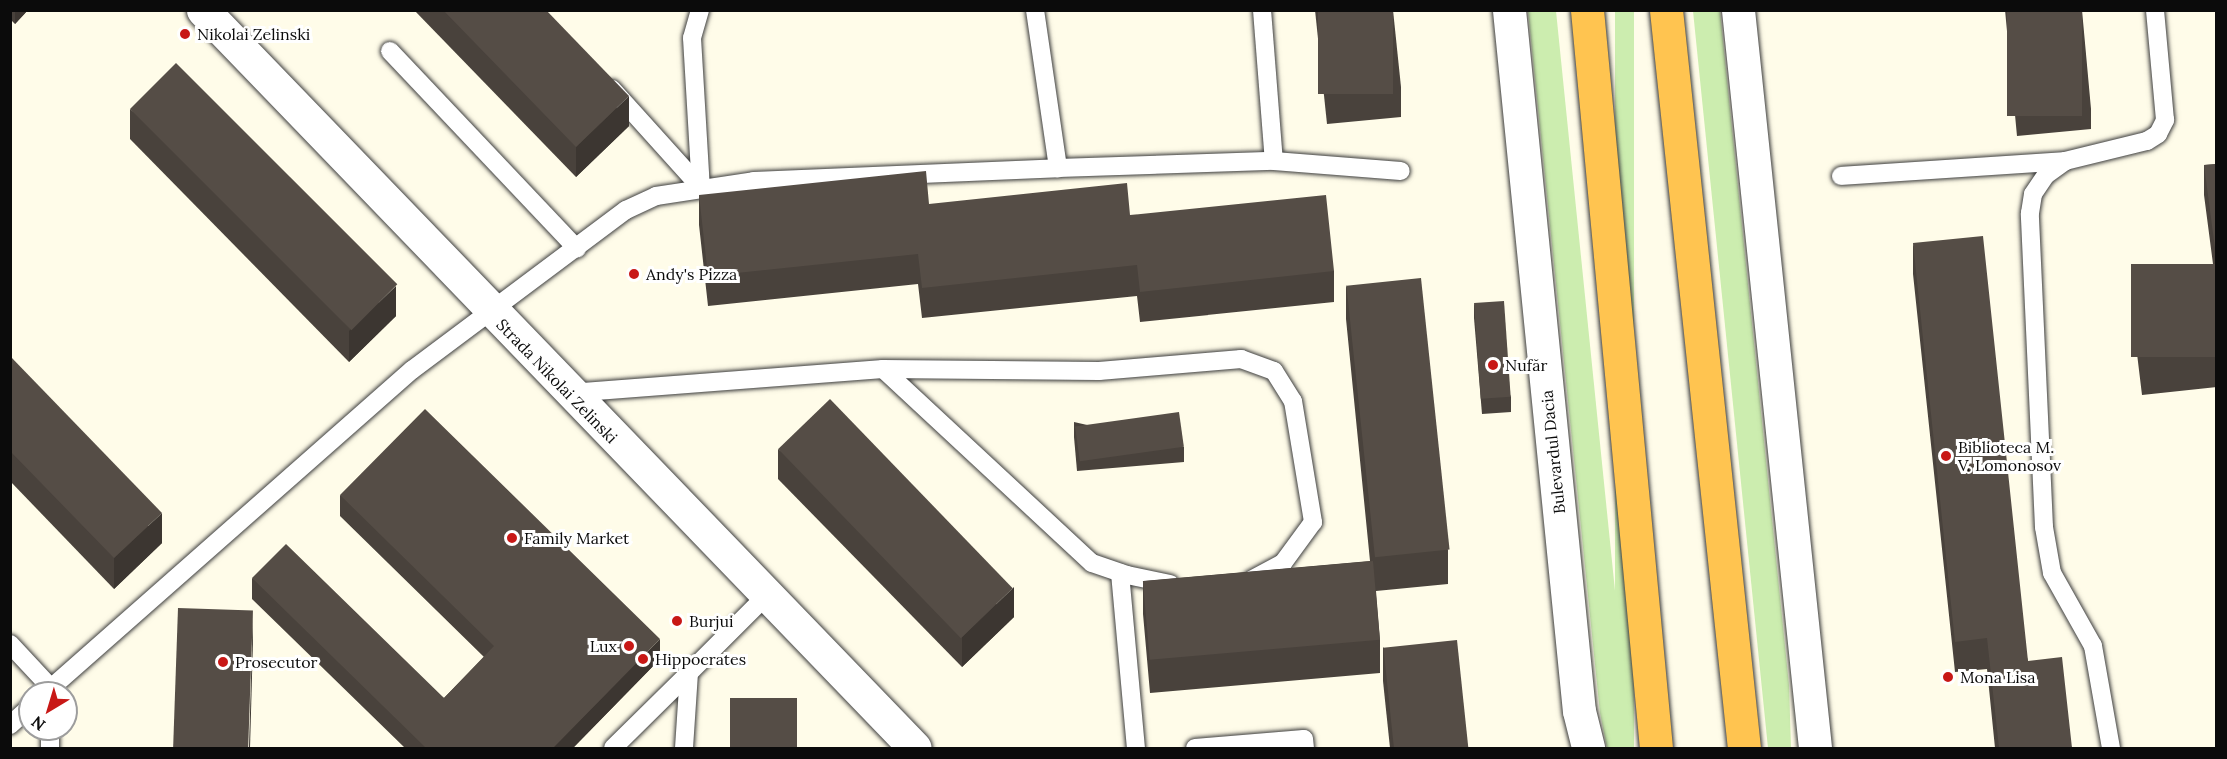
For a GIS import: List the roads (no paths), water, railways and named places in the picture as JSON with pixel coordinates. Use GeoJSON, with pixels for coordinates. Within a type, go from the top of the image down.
{"type":"FeatureCollection","features":[{"type":"Feature","properties":{"kind":"highway"},"geometry":{"type":"LineString","coordinates":[[1587,10],[1656,748]]}},
{"type":"Feature","properties":{"kind":"highway"},"geometry":{"type":"LineString","coordinates":[[1666,10],[1744,748]]}},
{"type":"Feature","properties":{"kind":"street","name":"Strada Nikolai Zelinski"},"geometry":{"type":"LineString","coordinates":[[202,10],[568,393],[915,748]]}},
{"type":"Feature","properties":{"kind":"street","name":"Bulevardul Dacia"},"geometry":{"type":"LineString","coordinates":[[1509,10],[1579,711],[1588,748]]}},
{"type":"Feature","properties":{"kind":"street"},"geometry":{"type":"LineString","coordinates":[[1738,10],[1815,748]]}},
{"type":"Feature","properties":{"kind":"lane"},"geometry":{"type":"LineString","coordinates":[[700,10],[693,38],[701,188]]}},
{"type":"Feature","properties":{"kind":"lane"},"geometry":{"type":"LineString","coordinates":[[1035,10],[1058,168]]}},
{"type":"Feature","properties":{"kind":"lane"},"geometry":{"type":"LineString","coordinates":[[1262,10],[1274,161]]}},
{"type":"Feature","properties":{"kind":"lane"},"geometry":{"type":"LineString","coordinates":[[1841,176],[2065,161],[2147,141],[2158,134],[2165,120],[2155,10]]}},
{"type":"Feature","properties":{"kind":"lane"},"geometry":{"type":"LineString","coordinates":[[390,51],[577,249]]}},
{"type":"Feature","properties":{"kind":"lane"},"geometry":{"type":"LineString","coordinates":[[597,73],[701,188]]}},
{"type":"Feature","properties":{"kind":"lane"},"geometry":{"type":"LineString","coordinates":[[60,681],[412,370],[577,249],[626,210],[656,196],[754,181],[1058,168],[1274,161],[1401,171]]}},
{"type":"Feature","properties":{"kind":"lane"},"geometry":{"type":"LineString","coordinates":[[2065,161],[2046,175],[2033,194],[2030,213],[2044,527],[2052,573],[2093,646],[2111,748]]}},
{"type":"Feature","properties":{"kind":"lane"},"geometry":{"type":"LineString","coordinates":[[568,393],[883,369],[1099,371],[1241,359],[1274,371],[1293,401],[1313,522],[1283,563],[1253,580],[1230,581]]}},
{"type":"Feature","properties":{"kind":"lane"},"geometry":{"type":"LineString","coordinates":[[883,369],[1092,563],[1160,585],[1183,583]]}},
{"type":"Feature","properties":{"kind":"lane"},"geometry":{"type":"LineString","coordinates":[[1120,573],[1136,748]]}},
{"type":"Feature","properties":{"kind":"lane"},"geometry":{"type":"LineString","coordinates":[[613,748],[766,596]]}},
{"type":"Feature","properties":{"kind":"lane"},"geometry":{"type":"LineString","coordinates":[[10,644],[41,681]]}},
{"type":"Feature","properties":{"kind":"lane"},"geometry":{"type":"LineString","coordinates":[[684,748],[689,673]]}},
{"type":"Feature","properties":{"kind":"lane"},"geometry":{"type":"LineString","coordinates":[[1195,748],[1304,739],[1305,748]]}},
{"type":"Feature","properties":{"kind":"place","name":"Nikolai Zelinski"},"geometry":{"type":"Point","coordinates":[185,34]}},
{"type":"Feature","properties":{"kind":"place","name":"Andy's Pizza"},"geometry":{"type":"Point","coordinates":[634,274]}},
{"type":"Feature","properties":{"kind":"place","name":"Nufăr"},"geometry":{"type":"Point","coordinates":[1493,365]}},
{"type":"Feature","properties":{"kind":"place","name":"Biblioteca M. V. Lomonosov"},"geometry":{"type":"Point","coordinates":[1946,456]}},
{"type":"Feature","properties":{"kind":"place","name":"Family Market"},"geometry":{"type":"Point","coordinates":[512,538]}},
{"type":"Feature","properties":{"kind":"place","name":"Burjui"},"geometry":{"type":"Point","coordinates":[677,621]}},
{"type":"Feature","properties":{"kind":"place","name":"Lux"},"geometry":{"type":"Point","coordinates":[629,646]}},
{"type":"Feature","properties":{"kind":"place","name":"Hippocrates"},"geometry":{"type":"Point","coordinates":[643,659]}},
{"type":"Feature","properties":{"kind":"place","name":"Prosecutor"},"geometry":{"type":"Point","coordinates":[223,662]}},
{"type":"Feature","properties":{"kind":"place","name":"Mona Lisa"},"geometry":{"type":"Point","coordinates":[1948,677]}}]}
